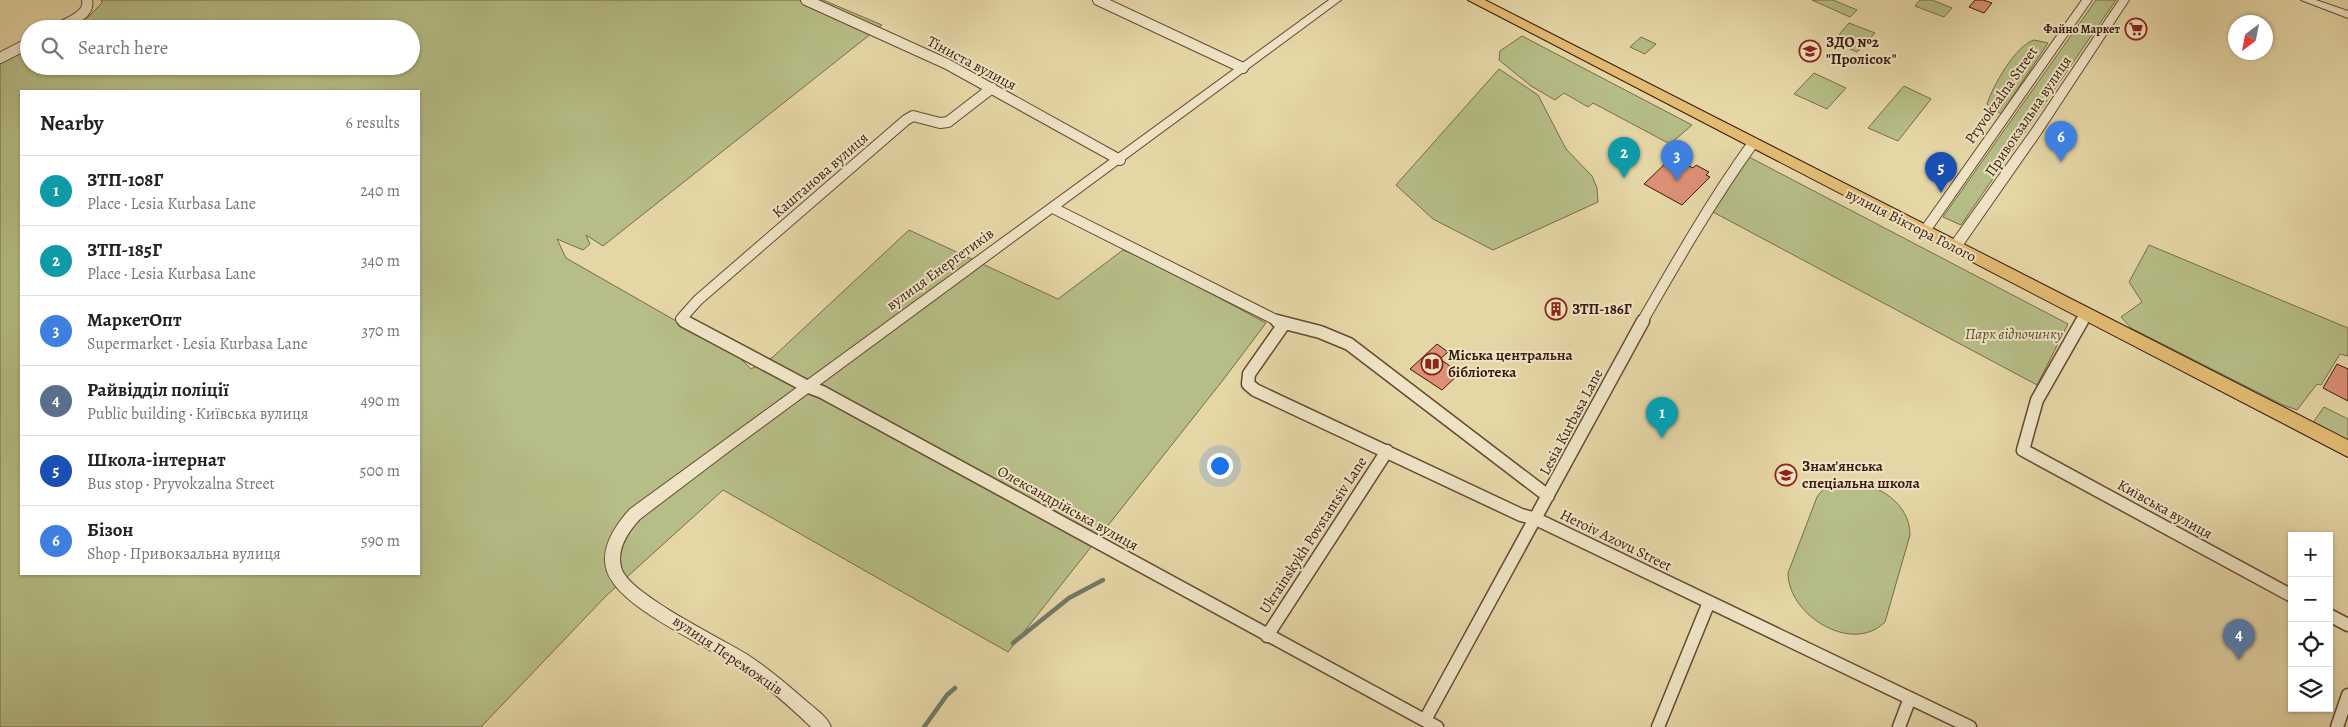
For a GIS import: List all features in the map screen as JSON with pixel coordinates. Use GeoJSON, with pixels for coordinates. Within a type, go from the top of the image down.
{"type":"FeatureCollection","features":[{"type":"Feature","properties":{"kind":"main road","name":"вулиця Віктора Голого"},"geometry":{"type":"LineString","coordinates":[[1475,0],[2348,449]]}},
{"type":"Feature","properties":{"kind":"street"},"geometry":{"type":"LineString","coordinates":[[72,20],[84,13],[88,4],[87,0]]}},
{"type":"Feature","properties":{"kind":"street","name":"Тіниста вулиця"},"geometry":{"type":"LineString","coordinates":[[806,0],[906,44],[992,88],[1120,160]]}},
{"type":"Feature","properties":{"kind":"street"},"geometry":{"type":"LineString","coordinates":[[1098,0],[1243,68]]}},
{"type":"Feature","properties":{"kind":"street","name":"вулиця Енергетиків"},"geometry":{"type":"LineString","coordinates":[[629,588],[618,577],[612,562],[614,545],[622,529],[635,514],[806,386],[1120,160],[1336,0]]}},
{"type":"Feature","properties":{"kind":"street","name":"Pryvokzalna Street"},"geometry":{"type":"LineString","coordinates":[[1924,232],[2087,0]]}},
{"type":"Feature","properties":{"kind":"street","name":"Привокзальна вулиця"},"geometry":{"type":"LineString","coordinates":[[1954,248],[2036,132],[2124,0]]}},
{"type":"Feature","properties":{"kind":"street"},"geometry":{"type":"LineString","coordinates":[[2306,0],[2348,15]]}},
{"type":"Feature","properties":{"kind":"street"},"geometry":{"type":"LineString","coordinates":[[0,58],[20,48]]}},
{"type":"Feature","properties":{"kind":"street","name":"Каштанова вулиця"},"geometry":{"type":"LineString","coordinates":[[681,319],[698,300],[906,120],[913,116],[940,123],[948,122],[992,88]]}},
{"type":"Feature","properties":{"kind":"street","name":"Lesia Kurbasa Lane"},"geometry":{"type":"LineString","coordinates":[[1425,720],[1681,253],[1727,179],[1752,144]]}},
{"type":"Feature","properties":{"kind":"street"},"geometry":{"type":"LineString","coordinates":[[1053,208],[1284,324],[1320,332],[1348,344],[1548,496]]}},
{"type":"Feature","properties":{"kind":"street","name":"Київська вулиця"},"geometry":{"type":"LineString","coordinates":[[2085,315],[2037,400],[2023,450],[2288,594]]}},
{"type":"Feature","properties":{"kind":"street","name":"Олександрійська вулиця"},"geometry":{"type":"LineString","coordinates":[[681,319],[806,386],[822,392],[1104,545],[1166,582],[1437,727]]}},
{"type":"Feature","properties":{"kind":"street","name":"Heroiv Azovu Street"},"geometry":{"type":"LineString","coordinates":[[1284,324],[1249,374],[1248,384],[1254,390],[1522,515],[1536,519],[1970,727]]}},
{"type":"Feature","properties":{"kind":"street","name":"Ukrainskykh Povstantsiv Lane"},"geometry":{"type":"LineString","coordinates":[[1267,636],[1387,451]]}},
{"type":"Feature","properties":{"kind":"street","name":"вулиця Переможців"},"geometry":{"type":"LineString","coordinates":[[629,588],[647,602],[745,662],[792,698],[823,727]]}},
{"type":"Feature","properties":{"kind":"street"},"geometry":{"type":"LineString","coordinates":[[1658,727],[1709,602]]}},
{"type":"Feature","properties":{"kind":"street"},"geometry":{"type":"LineString","coordinates":[[2333,618],[2348,625]]}},
{"type":"Feature","properties":{"kind":"street"},"geometry":{"type":"LineString","coordinates":[[2337,727],[2348,695]]}},
{"type":"Feature","properties":{"kind":"street"},"geometry":{"type":"LineString","coordinates":[[1899,727],[1910,698]]}},
{"type":"Feature","properties":{"kind":"green space"},"geometry":{"type":"Polygon","coordinates":[[[101,0],[823,0],[882,25],[603,246],[586,235],[590,244],[583,250],[557,239],[566,258],[739,357],[751,369],[773,357],[909,230],[1058,299],[1123,250],[1156,264],[1266,323],[1008,652],[723,490],[606,596],[481,727],[0,727],[0,63],[20,53],[20,75],[420,75],[420,20],[82,20],[102,3],[101,0]]]}},
{"type":"Feature","properties":{"kind":"green space"},"geometry":{"type":"Polygon","coordinates":[[[1812,0],[1833,0],[1857,10],[1850,17],[1812,0]]]}},
{"type":"Feature","properties":{"kind":"green space"},"geometry":{"type":"Polygon","coordinates":[[[1920,0],[1932,0],[1952,8],[1944,17],[1915,6],[1920,0]]]}},
{"type":"Feature","properties":{"kind":"green space"},"geometry":{"type":"Polygon","coordinates":[[[2096,0],[2116,0],[1961,225],[1943,217],[2096,0]]]}},
{"type":"Feature","properties":{"kind":"green space"},"geometry":{"type":"Polygon","coordinates":[[[1849,23],[1875,33],[1857,52],[1833,42],[1849,23]]]}},
{"type":"Feature","properties":{"kind":"green space"},"geometry":{"type":"Polygon","coordinates":[[[1522,36],[1692,125],[1670,144],[1593,103],[1588,107],[1564,93],[1555,100],[1531,86],[1499,60],[1500,51],[1522,36]]]}},
{"type":"Feature","properties":{"kind":"green space"},"geometry":{"type":"Polygon","coordinates":[[[1641,37],[1656,44],[1645,54],[1630,47],[1641,37]]]}},
{"type":"Feature","properties":{"kind":"green space"},"geometry":{"type":"Polygon","coordinates":[[[2034,40],[2048,43],[2001,114],[1987,104],[1990,96],[1999,77],[2012,58],[2019,50],[2034,40]]]}},
{"type":"Feature","properties":{"kind":"green space"},"geometry":{"type":"Polygon","coordinates":[[[1499,69],[1538,95],[1566,149],[1592,176],[1597,188],[1598,202],[1493,250],[1433,219],[1396,185],[1499,69]]]}},
{"type":"Feature","properties":{"kind":"green space"},"geometry":{"type":"Polygon","coordinates":[[[1814,73],[1846,88],[1827,109],[1794,94],[1814,73]]]}},
{"type":"Feature","properties":{"kind":"green space"},"geometry":{"type":"Polygon","coordinates":[[[1904,86],[1931,99],[1898,141],[1868,128],[1904,86]]]}},
{"type":"Feature","properties":{"kind":"green space","name":"Парк відпочинку"},"geometry":{"type":"Polygon","coordinates":[[[1749,157],[2068,324],[2037,385],[1713,212],[1749,157]]]}},
{"type":"Feature","properties":{"kind":"green space"},"geometry":{"type":"Polygon","coordinates":[[[2149,245],[2348,328],[2348,356],[2340,354],[2321,385],[2317,384],[2297,410],[2283,405],[2131,328],[2121,317],[2142,302],[2129,282],[2149,245]]]}},
{"type":"Feature","properties":{"kind":"green space"},"geometry":{"type":"Polygon","coordinates":[[[2324,407],[2348,419],[2348,441],[2316,425],[2314,421],[2324,407]]]}},
{"type":"Feature","properties":{"kind":"green space"},"geometry":{"type":"Polygon","coordinates":[[[1849,481],[1871,486],[1890,497],[1905,513],[1910,535],[1885,622],[1871,631],[1856,634],[1840,632],[1824,626],[1810,616],[1799,603],[1791,589],[1788,573],[1817,497],[1831,485],[1849,481]]]}},
{"type":"Feature","properties":{"kind":"building"},"geometry":{"type":"Polygon","coordinates":[[[1975,0],[1992,3],[1984,13],[1969,7],[1975,0]]]}},
{"type":"Feature","properties":{"kind":"building"},"geometry":{"type":"Polygon","coordinates":[[[1672,157],[1693,168],[1696,165],[1709,172],[1706,175],[1710,177],[1682,205],[1644,184],[1672,157]]]}},
{"type":"Feature","properties":{"kind":"building","name":"Міська центральна бібліотека"},"geometry":{"type":"Polygon","coordinates":[[[1437,344],[1448,352],[1440,359],[1460,373],[1442,390],[1410,369],[1437,344]]]}},
{"type":"Feature","properties":{"kind":"building"},"geometry":{"type":"Polygon","coordinates":[[[2337,364],[2348,369],[2348,401],[2323,388],[2337,364]]]}},
{"type":"Feature","properties":{"kind":"waterway"},"geometry":{"type":"LineString","coordinates":[[1013,643],[1069,598],[1103,580]]}},
{"type":"Feature","properties":{"kind":"waterway"},"geometry":{"type":"LineString","coordinates":[[924,727],[947,695],[955,688]]}},
{"type":"Feature","properties":{"kind":"place","name":"Файно Маркет"},"geometry":{"type":"Point","coordinates":[2136,29]}},
{"type":"Feature","properties":{"kind":"place","name":"ЗДО №2 \"Пролісок\""},"geometry":{"type":"Point","coordinates":[1810,51]}},
{"type":"Feature","properties":{"kind":"place","name":"Бізон"},"geometry":{"type":"Point","coordinates":[2061,162]}},
{"type":"Feature","properties":{"kind":"place","name":"ЗТП-185Г"},"geometry":{"type":"Point","coordinates":[1624,178]}},
{"type":"Feature","properties":{"kind":"place","name":"МаркетОпт"},"geometry":{"type":"Point","coordinates":[1677,181]}},
{"type":"Feature","properties":{"kind":"place","name":"Школа-інтернат"},"geometry":{"type":"Point","coordinates":[1941,193]}},
{"type":"Feature","properties":{"kind":"place","name":"ЗТП-186Г"},"geometry":{"type":"Point","coordinates":[1556,309]}},
{"type":"Feature","properties":{"kind":"place","name":"Міська центральна бібліотека"},"geometry":{"type":"Point","coordinates":[1432,364]}},
{"type":"Feature","properties":{"kind":"place","name":"ЗТП-108Г"},"geometry":{"type":"Point","coordinates":[1662,438]}},
{"type":"Feature","properties":{"kind":"place","name":"Знам'янська спеціальна школа"},"geometry":{"type":"Point","coordinates":[1786,475]}},
{"type":"Feature","properties":{"kind":"place","name":"Райвідділ поліції"},"geometry":{"type":"Point","coordinates":[2239,660]}}]}
